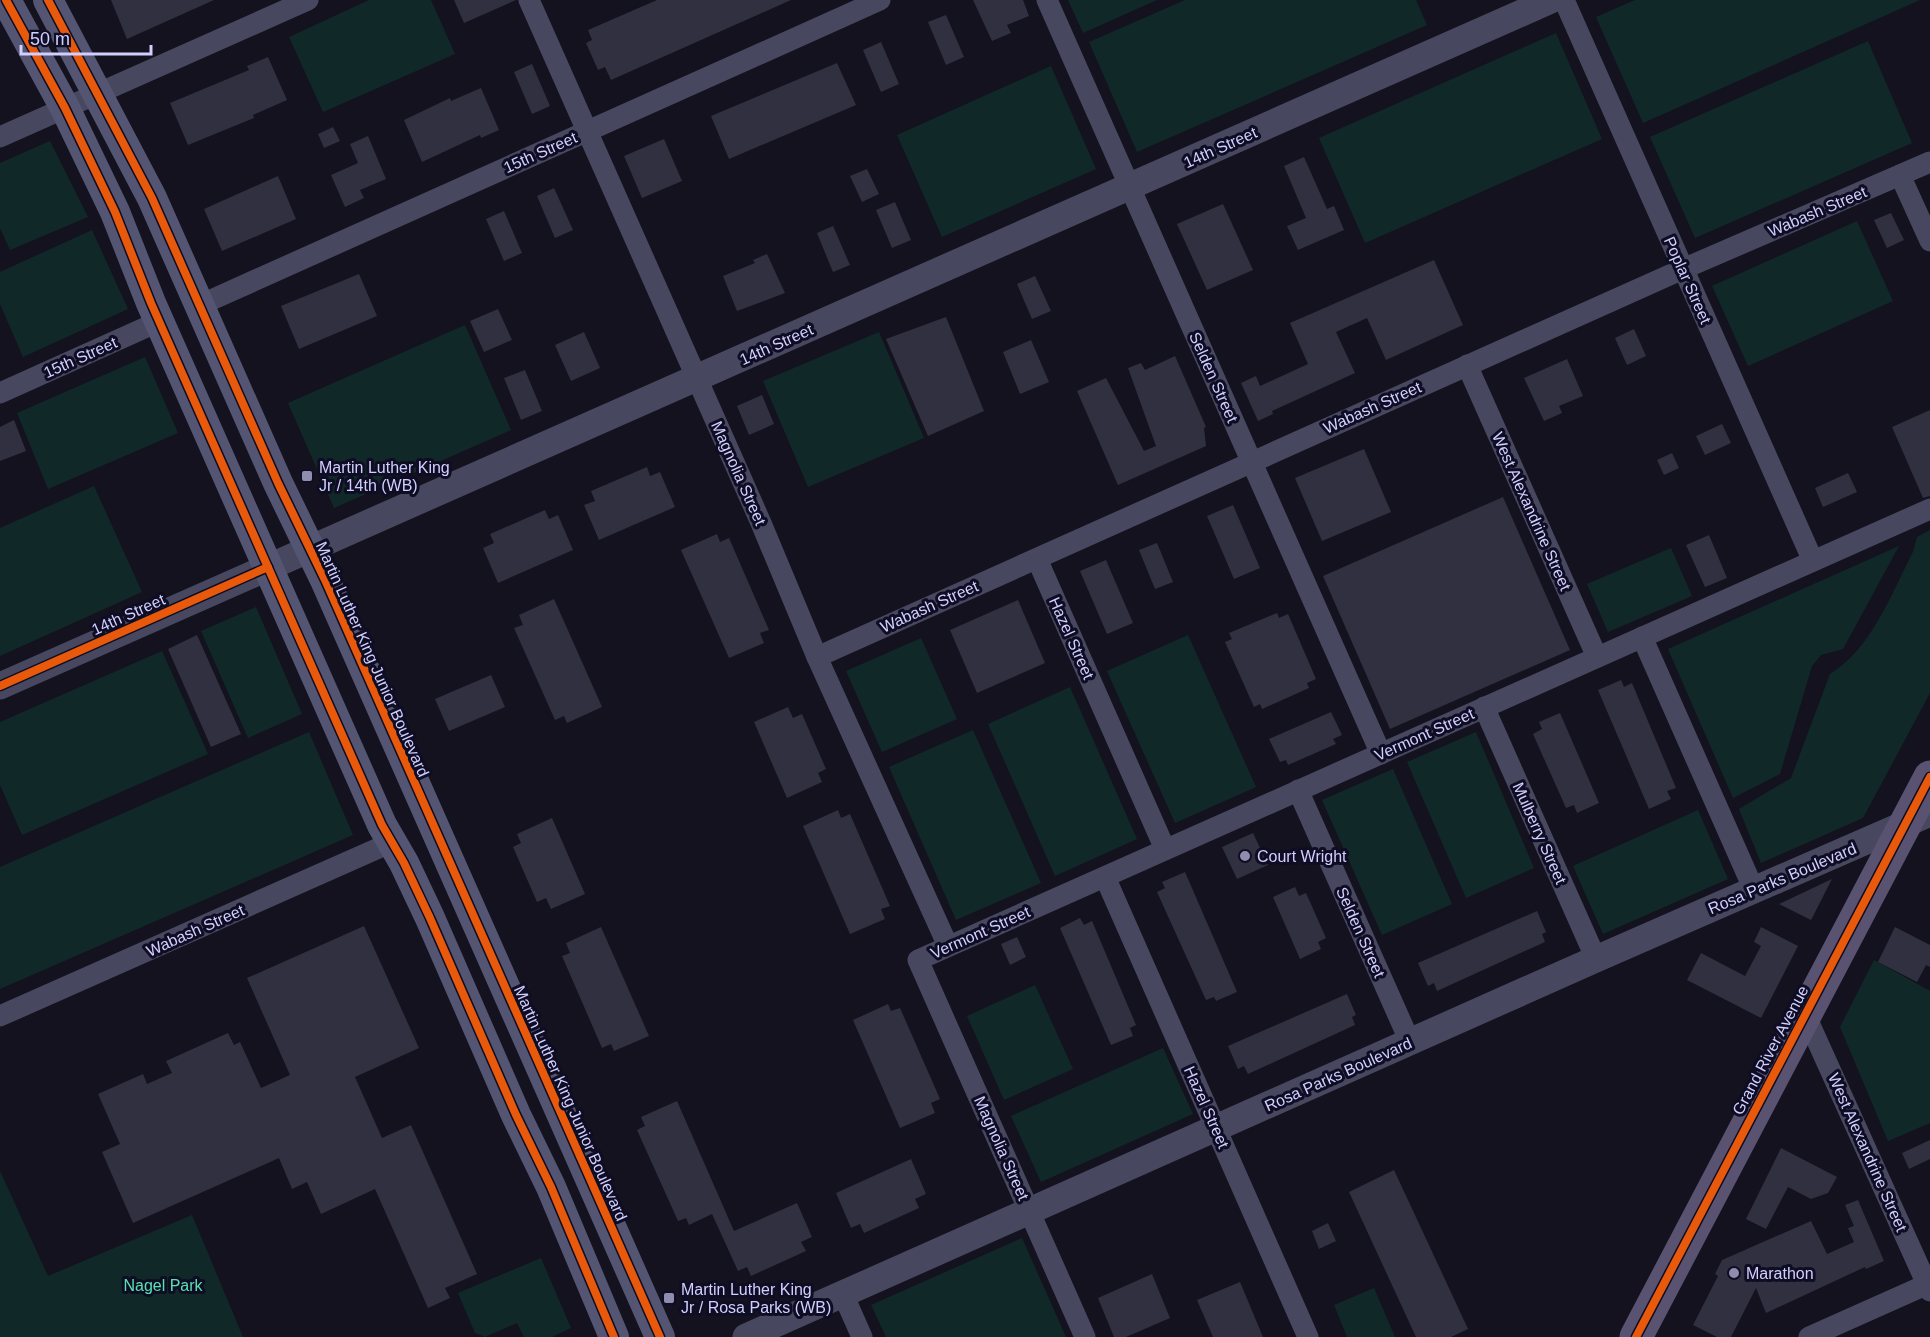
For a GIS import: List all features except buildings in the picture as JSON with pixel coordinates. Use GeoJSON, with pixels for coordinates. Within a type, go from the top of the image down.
{"type":"FeatureCollection","features":[{"type":"Feature","properties":{"kind":"main road"},"geometry":{"type":"LineString","coordinates":[[6,0],[65,108],[115,212],[160,321],[390,843],[404,863],[430,918],[614,1337]]}},
{"type":"Feature","properties":{"kind":"main road","name":"Martin Luther King Junior Boulevard"},"geometry":{"type":"LineString","coordinates":[[48,0],[152,198],[660,1337]]}},
{"type":"Feature","properties":{"kind":"main road"},"geometry":{"type":"LineString","coordinates":[[241,505],[259,511],[269,509],[276,502],[278,483]]}},
{"type":"Feature","properties":{"kind":"main road","name":"Grand River Avenue"},"geometry":{"type":"LineString","coordinates":[[1636,1337],[1805,1014],[1917,819],[1930,777]]}},
{"type":"Feature","properties":{"kind":"main road"},"geometry":{"type":"LineString","coordinates":[[430,918],[444,926],[454,925],[467,903]]}},
{"type":"Feature","properties":{"kind":"main road"},"geometry":{"type":"LineString","coordinates":[[463,992],[463,974],[471,966],[482,966],[501,978]]}},
{"type":"Feature","properties":{"kind":"street"},"geometry":{"type":"LineString","coordinates":[[0,137],[308,0]]}},
{"type":"Feature","properties":{"kind":"street","name":"Magnolia Street"},"geometry":{"type":"LineString","coordinates":[[530,0],[817,657],[948,946]]}},
{"type":"Feature","properties":{"kind":"street","name":"15th Street"},"geometry":{"type":"LineString","coordinates":[[200,305],[880,0]]}},
{"type":"Feature","properties":{"kind":"street","name":"Selden Street"},"geometry":{"type":"LineString","coordinates":[[1047,0],[1381,754]]}},
{"type":"Feature","properties":{"kind":"street","name":"14th Street"},"geometry":{"type":"LineString","coordinates":[[0,686],[1551,0]]}},
{"type":"Feature","properties":{"kind":"street","name":"Poplar Street"},"geometry":{"type":"LineString","coordinates":[[1564,0],[1813,561]]}},
{"type":"Feature","properties":{"kind":"street","name":"Wabash Street"},"geometry":{"type":"LineString","coordinates":[[817,657],[1251,461],[1930,162]]}},
{"type":"Feature","properties":{"kind":"street"},"geometry":{"type":"LineString","coordinates":[[1900,175],[1930,242]]}},
{"type":"Feature","properties":{"kind":"street","name":"15th Street"},"geometry":{"type":"LineString","coordinates":[[0,393],[160,321]]}},
{"type":"Feature","properties":{"kind":"street","name":"West Alexandrine Street"},"geometry":{"type":"LineString","coordinates":[[1467,365],[1597,657]]}},
{"type":"Feature","properties":{"kind":"street","name":"Vermont Street"},"geometry":{"type":"LineString","coordinates":[[918,960],[1930,509]]}},
{"type":"Feature","properties":{"kind":"street","name":"Hazel Street"},"geometry":{"type":"LineString","coordinates":[[1037,559],[1165,849]]}},
{"type":"Feature","properties":{"kind":"street"},"geometry":{"type":"LineString","coordinates":[[1642,637],[1754,890]]}},
{"type":"Feature","properties":{"kind":"street","name":"Mulberry Street"},"geometry":{"type":"LineString","coordinates":[[1484,707],[1596,959]]}},
{"type":"Feature","properties":{"kind":"street","name":"Selden Street"},"geometry":{"type":"LineString","coordinates":[[1298,790],[1410,1042]]}},
{"type":"Feature","properties":{"kind":"street","name":"Rosa Parks Boulevard"},"geometry":{"type":"LineString","coordinates":[[746,1337],[1596,959],[1917,819]]}},
{"type":"Feature","properties":{"kind":"street","name":"Wabash Street"},"geometry":{"type":"LineString","coordinates":[[0,1016],[390,843]]}},
{"type":"Feature","properties":{"kind":"street","name":"Hazel Street"},"geometry":{"type":"LineString","coordinates":[[1105,877],[1308,1337]]}},
{"type":"Feature","properties":{"kind":"street","name":"Magnolia Street"},"geometry":{"type":"LineString","coordinates":[[918,960],[1085,1337]]}},
{"type":"Feature","properties":{"kind":"street","name":"West Alexandrine Street"},"geometry":{"type":"LineString","coordinates":[[1805,1014],[1929,1286]]}},
{"type":"Feature","properties":{"kind":"street"},"geometry":{"type":"LineString","coordinates":[[1809,1337],[1929,1286]]}},
{"type":"Feature","properties":{"kind":"street"},"geometry":{"type":"LineString","coordinates":[[843,1294],[862,1337]]}},
{"type":"Feature","properties":{"kind":"green space"},"geometry":{"type":"Polygon","coordinates":[[[369,0],[431,0],[455,54],[323,112],[289,37],[369,0]]]}},
{"type":"Feature","properties":{"kind":"green space"},"geometry":{"type":"Polygon","coordinates":[[[1068,0],[1157,0],[1083,33],[1068,0]]]}},
{"type":"Feature","properties":{"kind":"green space"},"geometry":{"type":"Polygon","coordinates":[[[1185,0],[1416,0],[1427,25],[1137,152],[1089,42],[1185,0]]]}},
{"type":"Feature","properties":{"kind":"green space"},"geometry":{"type":"Polygon","coordinates":[[[1635,0],[1920,0],[1643,123],[1596,17],[1635,0]]]}},
{"type":"Feature","properties":{"kind":"green space"},"geometry":{"type":"Polygon","coordinates":[[[1556,33],[1602,139],[1365,243],[1319,138],[1556,33]]]}},
{"type":"Feature","properties":{"kind":"green space"},"geometry":{"type":"Polygon","coordinates":[[[1868,41],[1912,143],[1695,238],[1650,137],[1868,41]]]}},
{"type":"Feature","properties":{"kind":"green space"},"geometry":{"type":"Polygon","coordinates":[[[1051,66],[1096,169],[942,237],[897,135],[1051,66]]]}},
{"type":"Feature","properties":{"kind":"green space"},"geometry":{"type":"Polygon","coordinates":[[[50,141],[88,217],[10,250],[0,228],[0,163],[50,141]]]}},
{"type":"Feature","properties":{"kind":"green space"},"geometry":{"type":"Polygon","coordinates":[[[1857,221],[1893,301],[1748,366],[1712,286],[1857,221]]]}},
{"type":"Feature","properties":{"kind":"green space"},"geometry":{"type":"Polygon","coordinates":[[[92,230],[128,309],[23,357],[0,304],[0,272],[92,230]]]}},
{"type":"Feature","properties":{"kind":"green space"},"geometry":{"type":"Polygon","coordinates":[[[465,325],[511,430],[334,508],[288,403],[465,325]]]}},
{"type":"Feature","properties":{"kind":"green space"},"geometry":{"type":"Polygon","coordinates":[[[879,332],[924,438],[808,487],[763,381],[879,332]]]}},
{"type":"Feature","properties":{"kind":"green space"},"geometry":{"type":"Polygon","coordinates":[[[145,357],[178,433],[48,489],[17,413],[145,357]]]}},
{"type":"Feature","properties":{"kind":"green space"},"geometry":{"type":"Polygon","coordinates":[[[94,486],[142,592],[0,656],[0,528],[94,486]]]}},
{"type":"Feature","properties":{"kind":"green space"},"geometry":{"type":"Polygon","coordinates":[[[1930,530],[1930,693],[1863,818],[1761,863],[1739,809],[1791,778],[1830,674],[1858,650],[1869,635],[1913,552],[1917,537],[1930,530]]]}},
{"type":"Feature","properties":{"kind":"green space"},"geometry":{"type":"Polygon","coordinates":[[[1899,546],[1843,649],[1821,655],[1812,666],[1780,774],[1733,798],[1668,649],[1899,546]]]}},
{"type":"Feature","properties":{"kind":"green space"},"geometry":{"type":"Polygon","coordinates":[[[1671,548],[1692,596],[1608,632],[1587,584],[1671,548]]]}},
{"type":"Feature","properties":{"kind":"green space"},"geometry":{"type":"Polygon","coordinates":[[[256,607],[302,714],[248,738],[201,631],[256,607]]]}},
{"type":"Feature","properties":{"kind":"green space"},"geometry":{"type":"Polygon","coordinates":[[[1188,635],[1256,787],[1175,823],[1107,671],[1188,635]]]}},
{"type":"Feature","properties":{"kind":"green space"},"geometry":{"type":"Polygon","coordinates":[[[921,638],[957,719],[882,752],[846,671],[921,638]]]}},
{"type":"Feature","properties":{"kind":"green space"},"geometry":{"type":"Polygon","coordinates":[[[162,651],[208,754],[22,835],[0,785],[0,722],[162,651]]]}},
{"type":"Feature","properties":{"kind":"green space"},"geometry":{"type":"Polygon","coordinates":[[[1070,687],[1137,839],[1055,876],[988,724],[1070,687]]]}},
{"type":"Feature","properties":{"kind":"green space"},"geometry":{"type":"Polygon","coordinates":[[[973,730],[1041,883],[956,920],[889,767],[973,730]]]}},
{"type":"Feature","properties":{"kind":"green space"},"geometry":{"type":"Polygon","coordinates":[[[309,732],[353,835],[0,989],[0,867],[309,732]]]}},
{"type":"Feature","properties":{"kind":"green space"},"geometry":{"type":"Polygon","coordinates":[[[1476,732],[1534,868],[1466,898],[1407,762],[1476,732]]]}},
{"type":"Feature","properties":{"kind":"green space"},"geometry":{"type":"Polygon","coordinates":[[[1393,769],[1452,904],[1382,935],[1322,800],[1393,769]]]}},
{"type":"Feature","properties":{"kind":"green space"},"geometry":{"type":"Polygon","coordinates":[[[1698,810],[1728,879],[1603,934],[1573,866],[1698,810]]]}},
{"type":"Feature","properties":{"kind":"green space"},"geometry":{"type":"Polygon","coordinates":[[[1874,960],[1930,991],[1930,1123],[1888,1141],[1840,1027],[1874,960]]]}},
{"type":"Feature","properties":{"kind":"green space"},"geometry":{"type":"Polygon","coordinates":[[[1035,985],[1073,1069],[1004,1100],[967,1016],[1035,985]]]}},
{"type":"Feature","properties":{"kind":"green space"},"geometry":{"type":"Polygon","coordinates":[[[1163,1048],[1193,1114],[1041,1182],[1011,1116],[1163,1048]]]}},
{"type":"Feature","properties":{"kind":"green space","name":"Nagel Park"},"geometry":{"type":"Polygon","coordinates":[[[0,1171],[48,1276],[192,1215],[243,1337],[0,1337],[0,1171]]]}},
{"type":"Feature","properties":{"kind":"green space"},"geometry":{"type":"Polygon","coordinates":[[[1022,1238],[1066,1337],[886,1337],[871,1305],[1022,1238]]]}},
{"type":"Feature","properties":{"kind":"green space"},"geometry":{"type":"Polygon","coordinates":[[[541,1258],[571,1328],[552,1337],[524,1337],[517,1323],[485,1337],[475,1333],[458,1293],[541,1258]]]}},
{"type":"Feature","properties":{"kind":"green space"},"geometry":{"type":"Polygon","coordinates":[[[1374,1288],[1395,1337],[1347,1337],[1334,1305],[1374,1288]]]}},
{"type":"Feature","properties":{"kind":"cycle path"},"geometry":{"type":"LineString","coordinates":[[6,0],[65,108],[115,212],[151,303],[382,825],[404,863],[430,918],[516,1115],[551,1187],[614,1337]]}},
{"type":"Feature","properties":{"kind":"cycle path"},"geometry":{"type":"LineString","coordinates":[[48,0],[152,198],[278,483],[325,580],[660,1337]]}},
{"type":"Feature","properties":{"kind":"cycle path"},"geometry":{"type":"LineString","coordinates":[[0,686],[268,567]]}},
{"type":"Feature","properties":{"kind":"cycle path"},"geometry":{"type":"LineString","coordinates":[[1636,1337],[1930,777]]}},
{"type":"Feature","properties":{"kind":"place","name":"Martin Luther King Jr / 14th (WB)"},"geometry":{"type":"Point","coordinates":[307,476]}},
{"type":"Feature","properties":{"kind":"place","name":"Court Wright"},"geometry":{"type":"Point","coordinates":[1245,856]}},
{"type":"Feature","properties":{"kind":"place","name":"Marathon"},"geometry":{"type":"Point","coordinates":[1734,1273]}},
{"type":"Feature","properties":{"kind":"place","name":"Martin Luther King Jr / Rosa Parks (WB)"},"geometry":{"type":"Point","coordinates":[669,1298]}}]}
